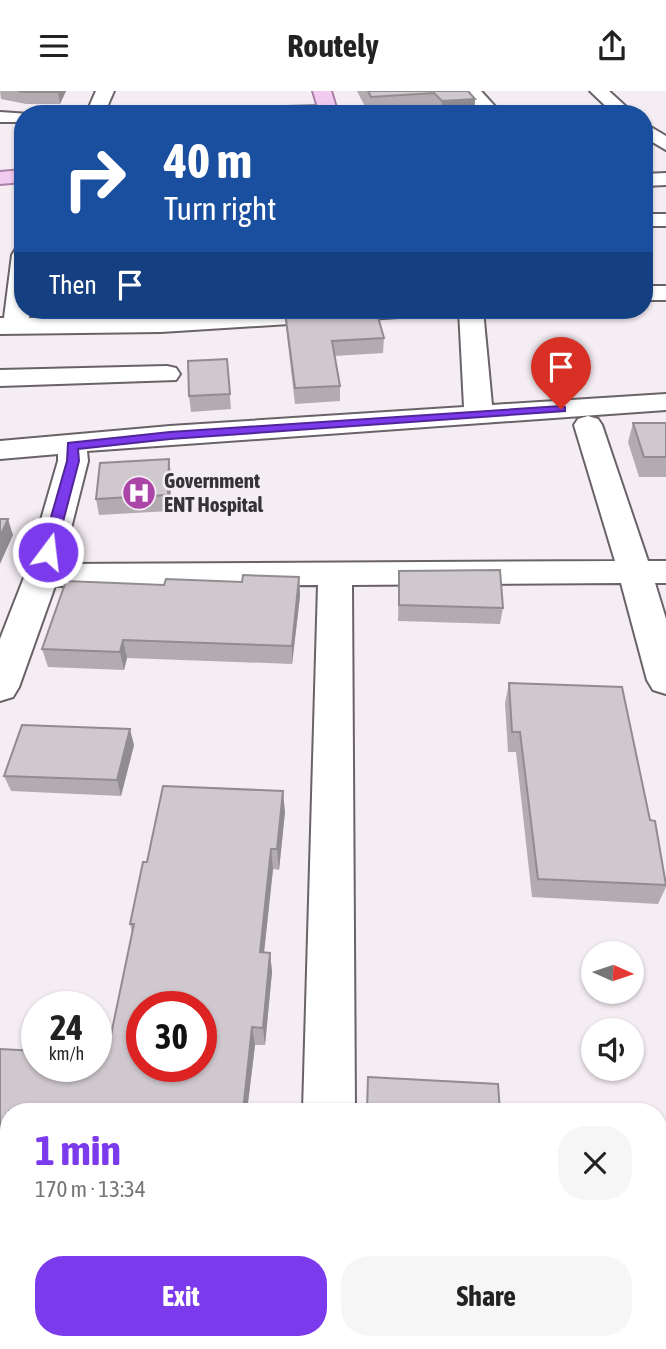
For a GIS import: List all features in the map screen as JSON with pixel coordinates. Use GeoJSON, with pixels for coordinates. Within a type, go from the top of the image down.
{"type":"FeatureCollection","features":[{"type":"Feature","properties":{"kind":"street"},"geometry":{"type":"LineString","coordinates":[[471,91],[484,105]]}},
{"type":"Feature","properties":{"kind":"street"},"geometry":{"type":"LineString","coordinates":[[599,91],[615,105]]}},
{"type":"Feature","properties":{"kind":"street"},"geometry":{"type":"LineString","coordinates":[[14,298],[8,326],[127,319]]}},
{"type":"Feature","properties":{"kind":"street"},"geometry":{"type":"LineString","coordinates":[[161,319],[169,414]]}},
{"type":"Feature","properties":{"kind":"street"},"geometry":{"type":"LineString","coordinates":[[472,319],[478,415]]}},
{"type":"Feature","properties":{"kind":"street"},"geometry":{"type":"LineString","coordinates":[[0,378],[169,414],[588,425],[666,420]]}},
{"type":"Feature","properties":{"kind":"street"},"geometry":{"type":"LineString","coordinates":[[0,467],[72,453],[169,414],[478,415],[666,402]]}},
{"type":"Feature","properties":{"kind":"street"},"geometry":{"type":"LineString","coordinates":[[588,425],[651,572],[666,680]]}},
{"type":"Feature","properties":{"kind":"street"},"geometry":{"type":"LineString","coordinates":[[0,450],[72,453]]}},
{"type":"Feature","properties":{"kind":"street"},"geometry":{"type":"LineString","coordinates":[[0,687],[42,575],[72,453]]}},
{"type":"Feature","properties":{"kind":"street"},"geometry":{"type":"LineString","coordinates":[[42,575],[651,572]]}},
{"type":"Feature","properties":{"kind":"street"},"geometry":{"type":"LineString","coordinates":[[329,1103],[335,574]]}},
{"type":"Feature","properties":{"kind":"building"},"geometry":{"type":"Polygon","coordinates":[[[18,91],[58,91],[58,92],[23,92],[18,91]]]}},
{"type":"Feature","properties":{"kind":"building"},"geometry":{"type":"Polygon","coordinates":[[[368,91],[468,91],[475,99],[442,101],[434,93],[371,97],[368,91]]]}},
{"type":"Feature","properties":{"kind":"building"},"geometry":{"type":"Polygon","coordinates":[[[286,319],[379,319],[384,338],[332,341],[340,386],[295,388],[286,319]]]}},
{"type":"Feature","properties":{"kind":"building"},"geometry":{"type":"Polygon","coordinates":[[[227,359],[230,394],[189,396],[188,361],[227,359]]]}},
{"type":"Feature","properties":{"kind":"building"},"geometry":{"type":"Polygon","coordinates":[[[633,423],[666,423],[666,457],[644,457],[633,423]]]}},
{"type":"Feature","properties":{"kind":"building"},"geometry":{"type":"Polygon","coordinates":[[[169,459],[168,495],[96,499],[100,463],[169,459]]]}},
{"type":"Feature","properties":{"kind":"building"},"geometry":{"type":"Polygon","coordinates":[[[0,519],[8,519],[0,536],[0,519]]]}},
{"type":"Feature","properties":{"kind":"building"},"geometry":{"type":"Polygon","coordinates":[[[500,570],[503,608],[399,605],[399,571],[500,570]]]}},
{"type":"Feature","properties":{"kind":"building"},"geometry":{"type":"Polygon","coordinates":[[[243,575],[299,577],[292,646],[123,640],[120,652],[42,649],[66,581],[164,585],[166,579],[242,582],[243,575]]]}},
{"type":"Feature","properties":{"kind":"building"},"geometry":{"type":"Polygon","coordinates":[[[509,683],[622,687],[650,820],[655,821],[666,885],[538,879],[520,732],[512,732],[509,683]]]}},
{"type":"Feature","properties":{"kind":"building"},"geometry":{"type":"Polygon","coordinates":[[[22,725],[130,729],[117,780],[4,776],[22,725]]]}},
{"type":"Feature","properties":{"kind":"building"},"geometry":{"type":"Polygon","coordinates":[[[163,786],[283,791],[277,849],[271,849],[260,952],[270,953],[263,1028],[252,1027],[244,1103],[0,1103],[0,1049],[21,1050],[21,1082],[112,1082],[112,1030],[134,924],[130,924],[143,862],[147,862],[163,786]]]}},
{"type":"Feature","properties":{"kind":"building"},"geometry":{"type":"Polygon","coordinates":[[[368,1077],[498,1084],[499,1103],[367,1103],[368,1077]]]}},
{"type":"Feature","properties":{"kind":"place","name":"Government ENT Hospital"},"geometry":{"type":"Point","coordinates":[139,493]}},
{"type":"Feature","properties":{"kind":"route"},"geometry":{"type":"LineString","coordinates":[[48,552],[73,461],[72,446],[170,435],[561,409]]}}]}
